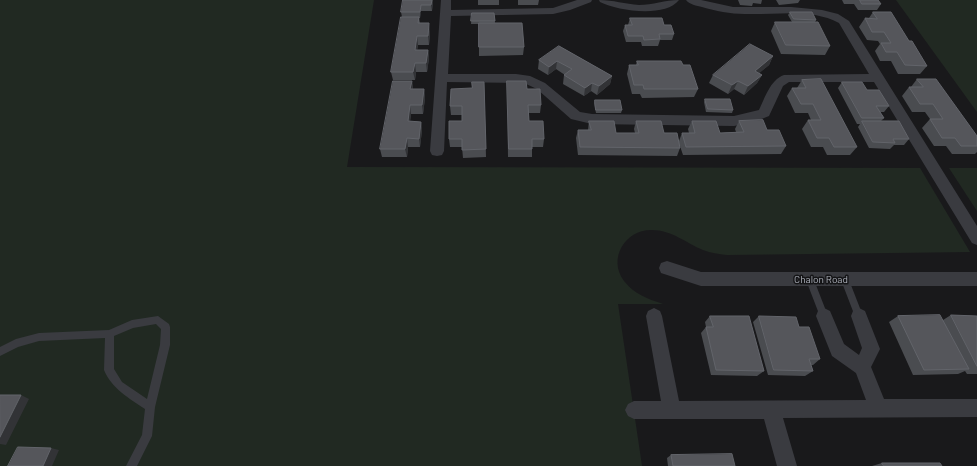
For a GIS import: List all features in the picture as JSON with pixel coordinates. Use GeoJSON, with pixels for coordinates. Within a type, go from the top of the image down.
{"type":"FeatureCollection","features":[{"type":"Feature","properties":{"kind":"street"},"geometry":{"type":"LineString","coordinates":[[437,151],[446,0]]}},
{"type":"Feature","properties":{"kind":"street"},"geometry":{"type":"LineString","coordinates":[[446,13],[553,10],[566,8],[587,0]]}},
{"type":"Feature","properties":{"kind":"street"},"geometry":{"type":"LineString","coordinates":[[604,0],[616,5],[637,7],[660,6],[674,0]]}},
{"type":"Feature","properties":{"kind":"street"},"geometry":{"type":"LineString","coordinates":[[691,0],[732,10],[797,11],[833,14],[842,21],[977,240]]}},
{"type":"Feature","properties":{"kind":"street"},"geometry":{"type":"LineString","coordinates":[[442,78],[526,79],[541,86],[576,116],[592,119],[719,121],[745,119],[764,113],[778,84],[782,80],[788,78],[878,78]]}},
{"type":"Feature","properties":{"kind":"street","name":"Chalon Road"},"geometry":{"type":"LineString","coordinates":[[667,268],[701,279],[977,279]]}},
{"type":"Feature","properties":{"kind":"street"},"geometry":{"type":"LineString","coordinates":[[654,316],[672,410]]}},
{"type":"Feature","properties":{"kind":"street"},"geometry":{"type":"LineString","coordinates":[[824,316],[838,350],[862,367],[879,409]]}},
{"type":"Feature","properties":{"kind":"street"},"geometry":{"type":"LineString","coordinates":[[859,316],[871,349],[862,367]]}},
{"type":"Feature","properties":{"kind":"street"},"geometry":{"type":"LineString","coordinates":[[634,410],[977,408]]}},
{"type":"Feature","properties":{"kind":"street"},"geometry":{"type":"LineString","coordinates":[[771,410],[787,466]]}},
{"type":"Feature","properties":{"kind":"lane"},"geometry":{"type":"LineString","coordinates":[[810,280],[824,316]]}},
{"type":"Feature","properties":{"kind":"lane"},"geometry":{"type":"LineString","coordinates":[[845,280],[859,316]]}},
{"type":"Feature","properties":{"kind":"lane"},"geometry":{"type":"LineString","coordinates":[[0,352],[16,343],[39,338],[110,334],[132,324],[158,320],[166,327],[165,346],[150,407],[147,436],[131,466]]}},
{"type":"Feature","properties":{"kind":"lane"},"geometry":{"type":"LineString","coordinates":[[110,334],[109,370],[119,385],[150,407]]}},
{"type":"Feature","properties":{"kind":"shaded area"},"geometry":{"type":"Polygon","coordinates":[[[0,0],[374,0],[347,167],[920,168],[970,252],[727,255],[703,250],[666,232],[652,230],[634,234],[622,246],[619,254],[619,272],[628,286],[637,293],[663,304],[618,304],[642,466],[0,466],[0,0]]]}},
{"type":"Feature","properties":{"kind":"shaded area"},"geometry":{"type":"Polygon","coordinates":[[[896,0],[977,0],[977,112],[896,0]]]}},
{"type":"Feature","properties":{"kind":"shaded area"},"geometry":{"type":"Polygon","coordinates":[[[949,168],[977,168],[977,211],[949,168]]]}},
{"type":"Feature","properties":{"kind":"building"},"geometry":{"type":"Polygon","coordinates":[[[403,0],[432,0],[431,5],[421,5],[420,12],[401,12],[403,0]]]}},
{"type":"Feature","properties":{"kind":"building"},"geometry":{"type":"Polygon","coordinates":[[[860,0],[878,0],[881,4],[862,4],[860,0]]]}},
{"type":"Feature","properties":{"kind":"building"},"geometry":{"type":"Polygon","coordinates":[[[790,12],[812,12],[816,20],[794,19],[790,12]]]}},
{"type":"Feature","properties":{"kind":"building"},"geometry":{"type":"Polygon","coordinates":[[[873,12],[891,12],[909,41],[912,41],[927,66],[905,65],[897,52],[886,52],[881,43],[891,43],[884,32],[872,32],[865,18],[877,19],[873,12]]]}},
{"type":"Feature","properties":{"kind":"building"},"geometry":{"type":"Polygon","coordinates":[[[472,13],[494,13],[495,21],[471,21],[472,13]]]}},
{"type":"Feature","properties":{"kind":"building"},"geometry":{"type":"Polygon","coordinates":[[[401,17],[419,17],[418,23],[429,23],[428,36],[417,36],[415,50],[428,50],[426,63],[415,63],[413,72],[391,72],[401,17]]]}},
{"type":"Feature","properties":{"kind":"building"},"geometry":{"type":"Polygon","coordinates":[[[630,18],[662,18],[664,25],[671,25],[674,34],[659,34],[660,39],[644,40],[643,36],[628,36],[625,25],[632,25],[630,18]]]}},
{"type":"Feature","properties":{"kind":"building"},"geometry":{"type":"Polygon","coordinates":[[[775,22],[818,22],[830,46],[786,45],[775,22]]]}},
{"type":"Feature","properties":{"kind":"building"},"geometry":{"type":"Polygon","coordinates":[[[479,23],[522,23],[524,47],[479,47],[479,23]]]}},
{"type":"Feature","properties":{"kind":"building"},"geometry":{"type":"Polygon","coordinates":[[[750,44],[773,56],[755,71],[762,75],[748,86],[738,81],[732,85],[713,75],[750,44]]]}},
{"type":"Feature","properties":{"kind":"building"},"geometry":{"type":"Polygon","coordinates":[[[559,46],[612,76],[599,86],[592,83],[585,88],[564,75],[572,69],[557,61],[549,67],[539,60],[559,46]]]}},
{"type":"Feature","properties":{"kind":"building"},"geometry":{"type":"Polygon","coordinates":[[[637,61],[681,61],[683,65],[690,65],[698,89],[644,89],[643,85],[634,85],[629,65],[638,65],[637,61]]]}},
{"type":"Feature","properties":{"kind":"building"},"geometry":{"type":"Polygon","coordinates":[[[821,79],[857,147],[834,147],[829,138],[817,138],[808,120],[821,120],[813,104],[801,104],[792,88],[806,88],[802,80],[821,79]]]}},
{"type":"Feature","properties":{"kind":"building"},"geometry":{"type":"Polygon","coordinates":[[[917,79],[936,79],[977,136],[977,146],[961,146],[955,138],[942,138],[930,119],[943,119],[933,104],[920,104],[909,87],[923,87],[917,79]]]}},
{"type":"Feature","properties":{"kind":"building"},"geometry":{"type":"Polygon","coordinates":[[[393,81],[412,81],[410,89],[424,89],[422,105],[410,105],[408,121],[421,122],[419,139],[407,138],[405,149],[380,149],[393,81]]]}},
{"type":"Feature","properties":{"kind":"building"},"geometry":{"type":"Polygon","coordinates":[[[507,81],[526,81],[527,89],[540,89],[541,105],[528,105],[529,121],[543,121],[544,139],[532,139],[532,149],[509,149],[507,81]]]}},
{"type":"Feature","properties":{"kind":"building"},"geometry":{"type":"Polygon","coordinates":[[[472,82],[484,82],[486,149],[462,150],[462,139],[449,139],[449,121],[462,121],[462,106],[450,106],[451,89],[472,88],[472,82]]]}},
{"type":"Feature","properties":{"kind":"building"},"geometry":{"type":"Polygon","coordinates":[[[842,82],[862,82],[867,90],[879,90],[889,106],[876,106],[884,118],[862,118],[842,82]]]}},
{"type":"Feature","properties":{"kind":"building"},"geometry":{"type":"Polygon","coordinates":[[[705,99],[730,99],[733,110],[708,109],[705,99]]]}},
{"type":"Feature","properties":{"kind":"building"},"geometry":{"type":"Polygon","coordinates":[[[595,100],[620,100],[622,110],[596,110],[595,100]]]}},
{"type":"Feature","properties":{"kind":"building"},"geometry":{"type":"Polygon","coordinates":[[[763,120],[767,130],[779,130],[786,146],[686,147],[682,133],[695,133],[692,121],[716,121],[720,133],[744,132],[739,121],[763,120]]]}},
{"type":"Feature","properties":{"kind":"building"},"geometry":{"type":"Polygon","coordinates":[[[589,121],[614,121],[616,133],[639,133],[636,121],[661,121],[664,133],[677,133],[680,148],[580,147],[578,130],[591,130],[589,121]]]}},
{"type":"Feature","properties":{"kind":"building"},"geometry":{"type":"Polygon","coordinates":[[[862,121],[899,121],[909,139],[893,139],[895,143],[873,142],[862,121]]]}},
{"type":"Feature","properties":{"kind":"building"},"geometry":{"type":"Polygon","coordinates":[[[940,315],[969,369],[924,370],[898,316],[940,315]]]}},
{"type":"Feature","properties":{"kind":"building"},"geometry":{"type":"Polygon","coordinates":[[[951,315],[977,316],[977,366],[951,315]]]}},
{"type":"Feature","properties":{"kind":"building"},"geometry":{"type":"Polygon","coordinates":[[[710,316],[749,316],[764,371],[716,370],[706,327],[713,327],[710,316]]]}},
{"type":"Feature","properties":{"kind":"building"},"geometry":{"type":"Polygon","coordinates":[[[759,316],[796,317],[799,327],[809,327],[820,359],[809,359],[813,371],[774,370],[759,316]]]}},
{"type":"Feature","properties":{"kind":"building"},"geometry":{"type":"Polygon","coordinates":[[[0,395],[21,395],[0,437],[0,395]]]}},
{"type":"Feature","properties":{"kind":"building"},"geometry":{"type":"Polygon","coordinates":[[[18,447],[51,448],[43,466],[8,466],[18,447]]]}},
{"type":"Feature","properties":{"kind":"building"},"geometry":{"type":"Polygon","coordinates":[[[732,454],[735,466],[673,466],[671,455],[732,454]]]}},
{"type":"Feature","properties":{"kind":"building"},"geometry":{"type":"Polygon","coordinates":[[[882,463],[940,463],[942,466],[884,466],[882,463]]]}}]}
